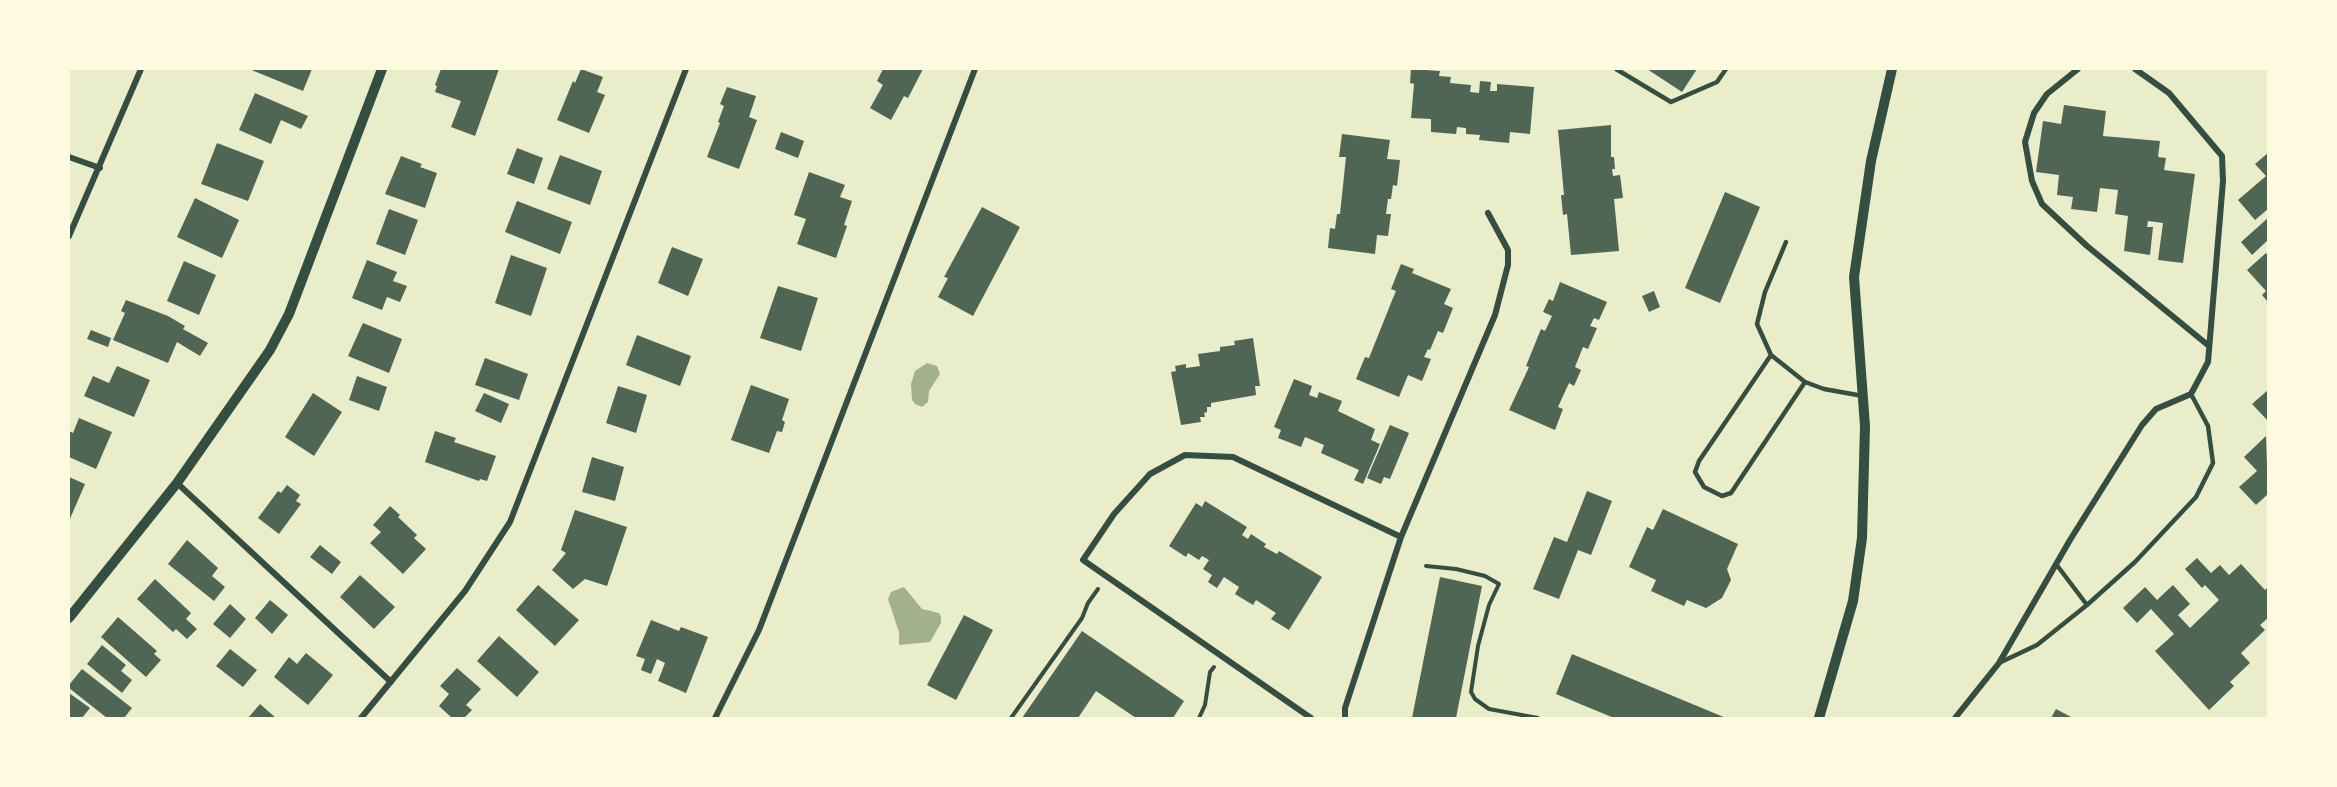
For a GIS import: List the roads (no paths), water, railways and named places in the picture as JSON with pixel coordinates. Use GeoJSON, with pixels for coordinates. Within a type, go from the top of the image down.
{"type":"FeatureCollection","features":[{"type":"Feature","properties":{"kind":"street"},"geometry":{"type":"LineString","coordinates":[[69,236],[141,69]]}},
{"type":"Feature","properties":{"kind":"street"},"geometry":{"type":"LineString","coordinates":[[69,618],[177,483],[270,350],[289,314],[382,69]]}},
{"type":"Feature","properties":{"kind":"street"},"geometry":{"type":"LineString","coordinates":[[361,718],[465,591],[510,522],[686,69]]}},
{"type":"Feature","properties":{"kind":"street"},"geometry":{"type":"LineString","coordinates":[[715,718],[759,630],[975,69]]}},
{"type":"Feature","properties":{"kind":"street"},"geometry":{"type":"LineString","coordinates":[[1819,718],[1853,601],[1862,538],[1865,426],[1854,277],[1871,160],[1892,69]]}},
{"type":"Feature","properties":{"kind":"street"},"geometry":{"type":"LineString","coordinates":[[2078,69],[2047,94],[2034,113],[2025,142],[2032,182],[2042,204],[2087,246],[2209,346]]}},
{"type":"Feature","properties":{"kind":"street"},"geometry":{"type":"LineString","coordinates":[[1954,718],[1999,663],[2056,564],[2142,425],[2156,409],[2190,394],[2208,362],[2223,181],[2222,156],[2169,93],[2135,69]]}},
{"type":"Feature","properties":{"kind":"street"},"geometry":{"type":"LineString","coordinates":[[69,157],[100,168]]}},
{"type":"Feature","properties":{"kind":"street"},"geometry":{"type":"LineString","coordinates":[[1345,718],[1345,708],[1401,537],[1495,315],[1508,265],[1508,250],[1488,213]]}},
{"type":"Feature","properties":{"kind":"street"},"geometry":{"type":"LineString","coordinates":[[1311,718],[1083,560],[1114,514],[1150,474],[1185,455],[1233,457],[1401,537]]}},
{"type":"Feature","properties":{"kind":"street"},"geometry":{"type":"LineString","coordinates":[[177,483],[391,682]]}},
{"type":"Feature","properties":{"kind":"lane"},"geometry":{"type":"LineString","coordinates":[[1616,69],[1671,102],[1717,82],[1726,69]]}},
{"type":"Feature","properties":{"kind":"lane"},"geometry":{"type":"LineString","coordinates":[[1786,242],[1765,292],[1758,324],[1771,355],[1805,382],[1824,389],[1863,396]]}},
{"type":"Feature","properties":{"kind":"lane"},"geometry":{"type":"LineString","coordinates":[[1771,355],[1700,461],[1695,472],[1704,487],[1722,496],[1731,493],[1805,382]]}},
{"type":"Feature","properties":{"kind":"lane"},"geometry":{"type":"LineString","coordinates":[[1999,663],[2037,645],[2086,605],[2135,562],[2196,497],[2213,463],[2208,426],[2190,394]]}},
{"type":"Feature","properties":{"kind":"lane"},"geometry":{"type":"LineString","coordinates":[[2056,564],[2086,605]]}}]}
